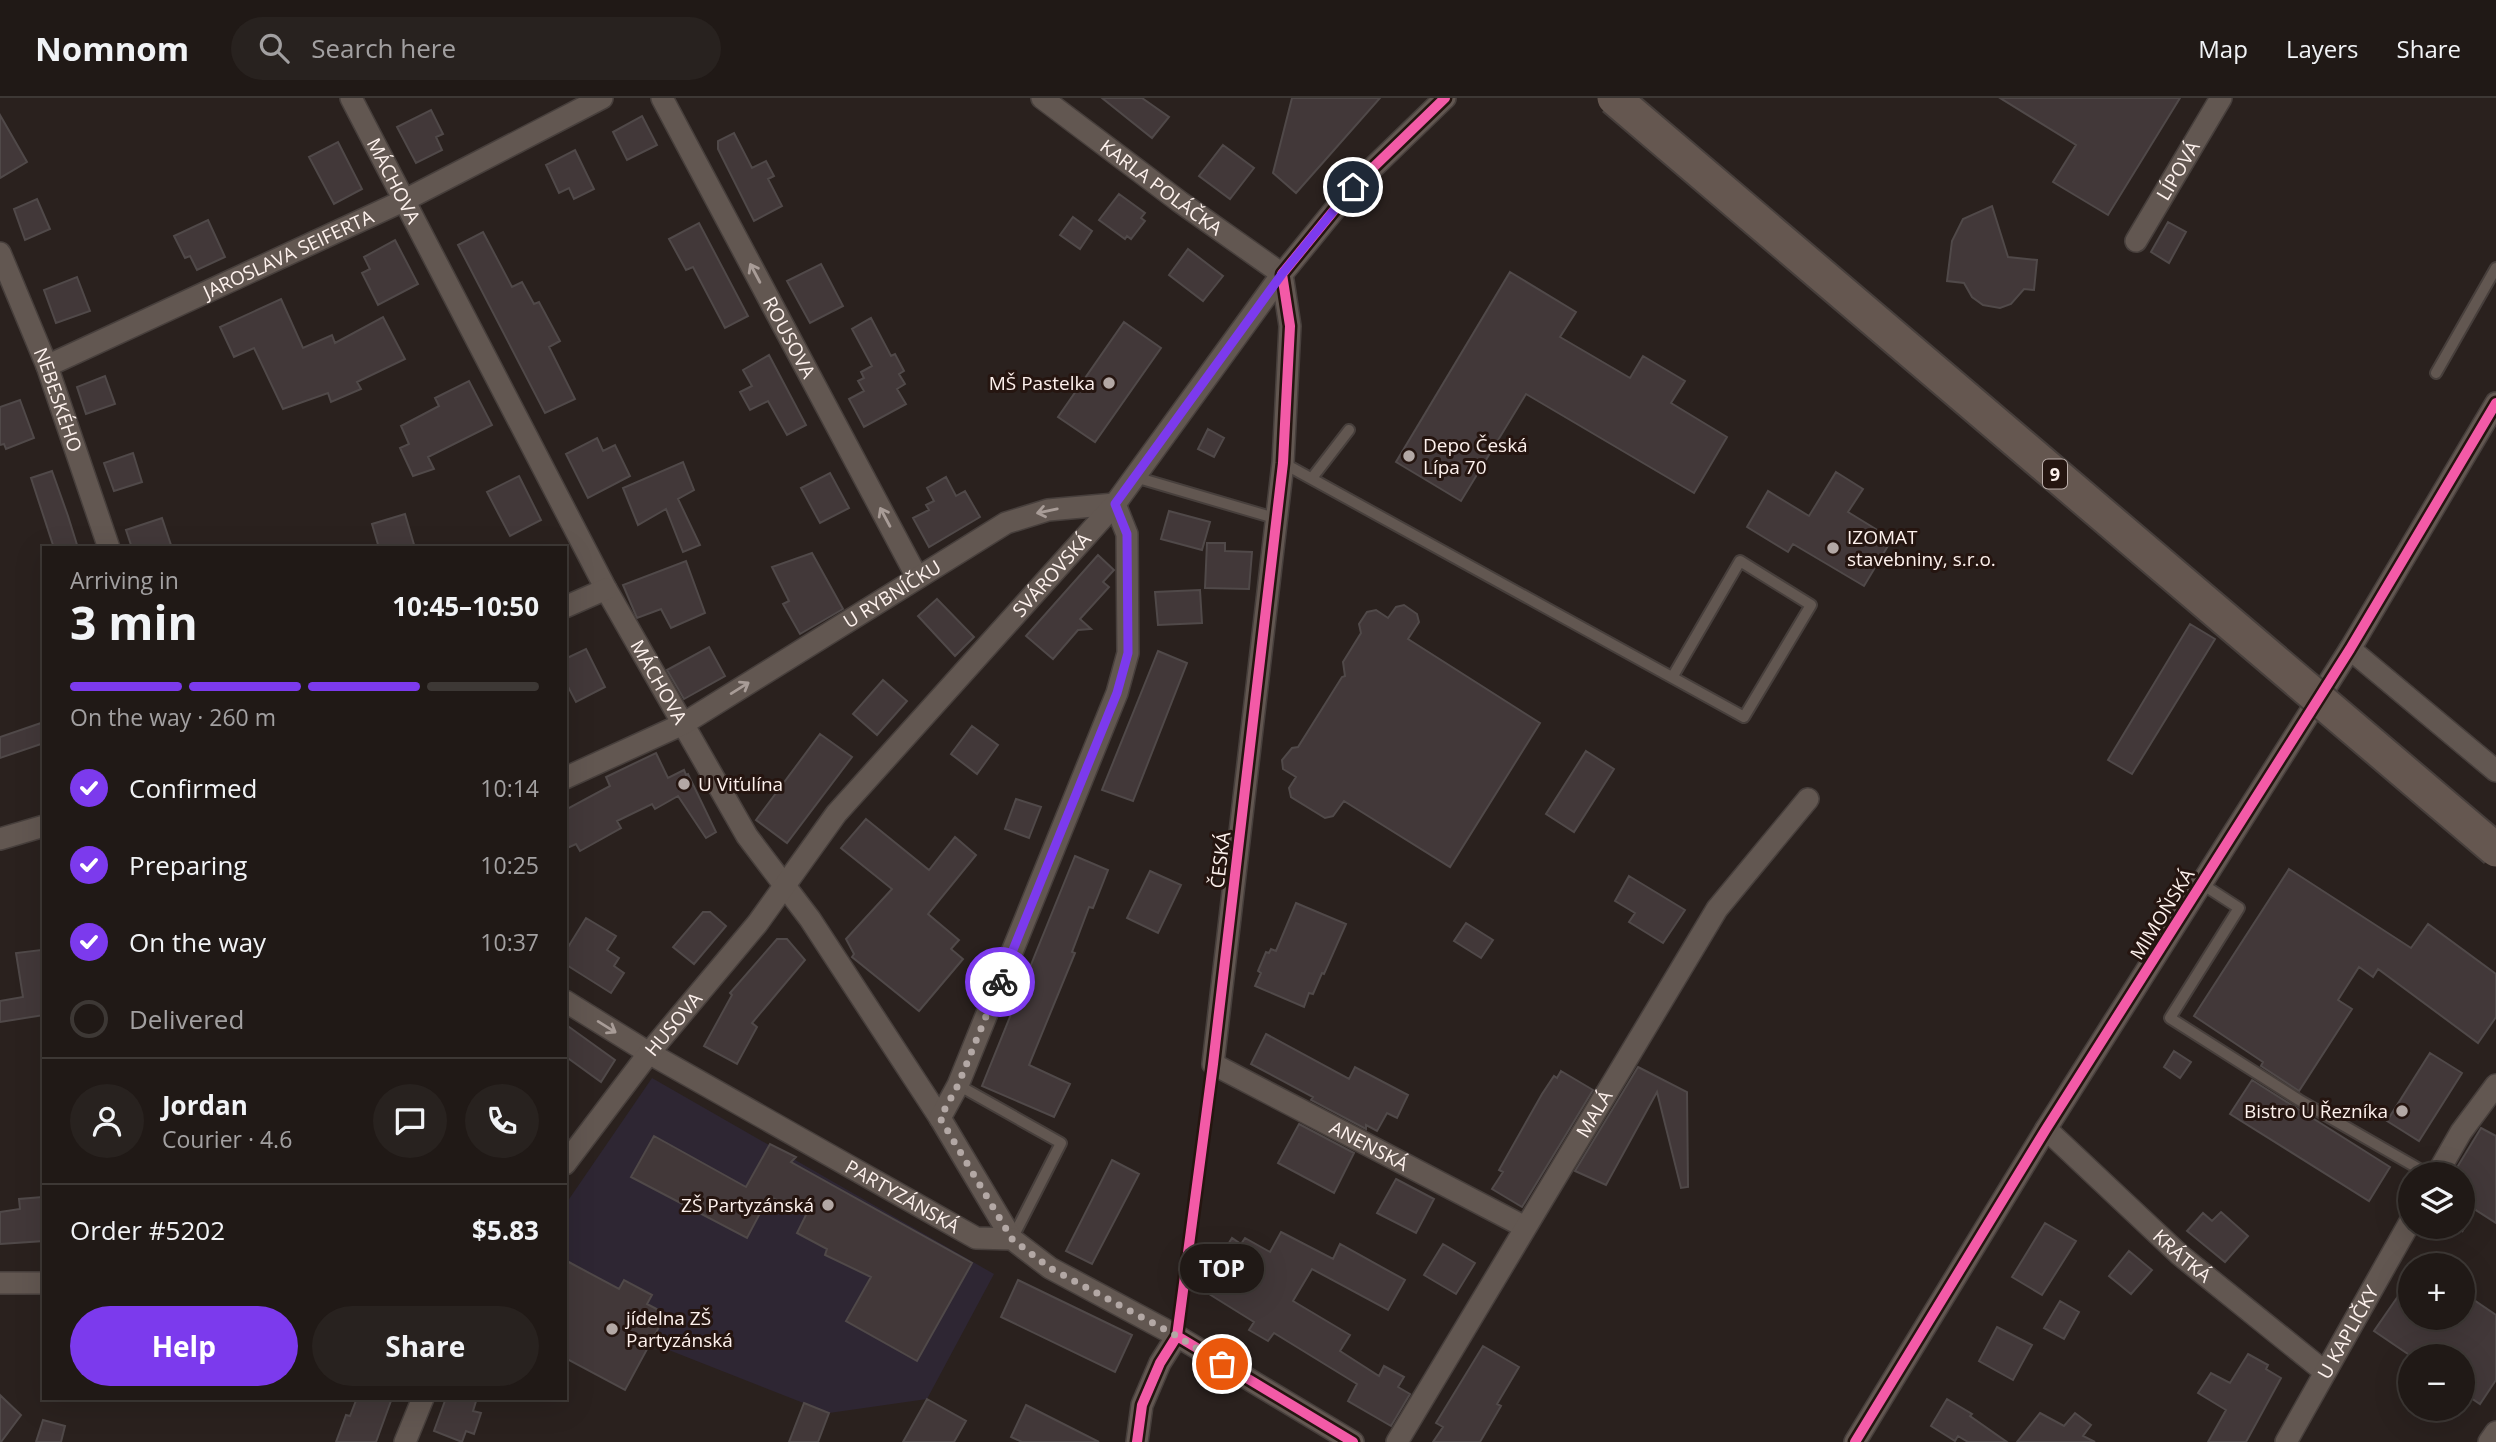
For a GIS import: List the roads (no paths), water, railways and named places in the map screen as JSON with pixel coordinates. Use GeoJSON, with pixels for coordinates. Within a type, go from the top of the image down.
{"type":"FeatureCollection","features":[{"type":"Feature","properties":{"kind":"main road","name":"9"},"geometry":{"type":"LineString","coordinates":[[1614,98],[2496,850]]}},
{"type":"Feature","properties":{"kind":"street","name":"MÁCHOVA"},"geometry":{"type":"LineString","coordinates":[[351,98],[606,589],[747,835],[810,919],[940,1118],[1012,1239]]}},
{"type":"Feature","properties":{"kind":"street","name":"JAROSLAVA SEIFERTA"},"geometry":{"type":"LineString","coordinates":[[47,366],[404,200],[602,98]]}},
{"type":"Feature","properties":{"kind":"street","name":"ROUSOVA"},"geometry":{"type":"LineString","coordinates":[[662,98],[917,578]]}},
{"type":"Feature","properties":{"kind":"street","name":"KARLA POLÁČKA"},"geometry":{"type":"LineString","coordinates":[[1042,98],[1180,202],[1282,274]]}},
{"type":"Feature","properties":{"kind":"street","name":"SVÁROVSKÁ"},"geometry":{"type":"LineString","coordinates":[[785,886],[836,814],[1115,504],[1282,274],[1353,187],[1446,98]]}},
{"type":"Feature","properties":{"kind":"street","name":"LÍPOVÁ"},"geometry":{"type":"LineString","coordinates":[[2136,241],[2221,98]]}},
{"type":"Feature","properties":{"kind":"street","name":"NEBESKÉHO"},"geometry":{"type":"LineString","coordinates":[[0,253],[47,366],[108,546]]}},
{"type":"Feature","properties":{"kind":"street","name":"ČESKÁ"},"geometry":{"type":"LineString","coordinates":[[1213,1064],[1283,463],[1290,326],[1282,274]]}},
{"type":"Feature","properties":{"kind":"street","name":"MIMOŇSKÁ"},"geometry":{"type":"LineString","coordinates":[[1855,1442],[2046,1129],[2350,649],[2496,403]]}},
{"type":"Feature","properties":{"kind":"street","name":"U RYBNÍČKU"},"geometry":{"type":"LineString","coordinates":[[567,777],[683,724],[1006,523],[1048,510],[1115,504]]}},
{"type":"Feature","properties":{"kind":"street"},"geometry":{"type":"LineString","coordinates":[[940,1118],[958,1085],[1117,693],[1128,653],[1127,534],[1115,504]]}},
{"type":"Feature","properties":{"kind":"street"},"geometry":{"type":"LineString","coordinates":[[567,606],[606,589]]}},
{"type":"Feature","properties":{"kind":"street"},"geometry":{"type":"LineString","coordinates":[[2350,649],[2496,771]]}},
{"type":"Feature","properties":{"kind":"street","name":"MALÁ"},"geometry":{"type":"LineString","coordinates":[[1397,1442],[1717,909],[1808,799]]}},
{"type":"Feature","properties":{"kind":"street"},"geometry":{"type":"LineString","coordinates":[[0,839],[42,827]]}},
{"type":"Feature","properties":{"kind":"street","name":"HUSOVA"},"geometry":{"type":"LineString","coordinates":[[567,1161],[649,1053],[757,924],[785,886]]}},
{"type":"Feature","properties":{"kind":"street","name":"PARTYZÁNSKÁ"},"geometry":{"type":"LineString","coordinates":[[567,1002],[649,1053],[976,1238],[1012,1239]]}},
{"type":"Feature","properties":{"kind":"street","name":"ANENSKÁ"},"geometry":{"type":"LineString","coordinates":[[1213,1064],[1525,1227]]}},
{"type":"Feature","properties":{"kind":"street"},"geometry":{"type":"LineString","coordinates":[[2444,1162],[2461,1132],[2496,1084]]}},
{"type":"Feature","properties":{"kind":"street","name":"KRÁTKÁ"},"geometry":{"type":"LineString","coordinates":[[2046,1129],[2180,1255],[2325,1372]]}},
{"type":"Feature","properties":{"kind":"street"},"geometry":{"type":"LineString","coordinates":[[1012,1239],[1050,1268],[1177,1336],[1353,1442]]}},
{"type":"Feature","properties":{"kind":"street","name":"U KAPLIČKY"},"geometry":{"type":"LineString","coordinates":[[2286,1442],[2400,1239]]}},
{"type":"Feature","properties":{"kind":"street"},"geometry":{"type":"LineString","coordinates":[[0,1283],[42,1283]]}},
{"type":"Feature","properties":{"kind":"street"},"geometry":{"type":"LineString","coordinates":[[1137,1442],[1142,1405],[1160,1363],[1177,1336]]}},
{"type":"Feature","properties":{"kind":"street"},"geometry":{"type":"LineString","coordinates":[[405,1442],[422,1400]]}},
{"type":"Feature","properties":{"kind":"street"},"geometry":{"type":"LineString","coordinates":[[2489,1442],[2496,1432]]}},
{"type":"Feature","properties":{"kind":"lane"},"geometry":{"type":"LineString","coordinates":[[2436,373],[2496,268]]}},
{"type":"Feature","properties":{"kind":"lane"},"geometry":{"type":"LineString","coordinates":[[1312,478],[1349,430]]}},
{"type":"Feature","properties":{"kind":"lane"},"geometry":{"type":"LineString","coordinates":[[1283,463],[1744,717],[1811,605],[1740,561],[1673,676]]}},
{"type":"Feature","properties":{"kind":"lane"},"geometry":{"type":"LineString","coordinates":[[1135,477],[1278,519]]}},
{"type":"Feature","properties":{"kind":"lane"},"geometry":{"type":"LineString","coordinates":[[2202,884],[2239,908],[2170,1018],[2299,1100],[2407,1162]]}},
{"type":"Feature","properties":{"kind":"lane"},"geometry":{"type":"LineString","coordinates":[[958,1085],[1061,1143],[1012,1239]]}},
{"type":"Feature","properties":{"kind":"place","name":"MŠ Pastelka"},"geometry":{"type":"Point","coordinates":[1109,383]}},
{"type":"Feature","properties":{"kind":"place","name":"Depo Česká Lípa 70"},"geometry":{"type":"Point","coordinates":[1409,456]}},
{"type":"Feature","properties":{"kind":"place","name":"IZOMAT stavebniny, s.r.o."},"geometry":{"type":"Point","coordinates":[1833,548]}},
{"type":"Feature","properties":{"kind":"place","name":"U Viťulína"},"geometry":{"type":"Point","coordinates":[684,784]}},
{"type":"Feature","properties":{"kind":"place","name":"Bistro U Řezníka"},"geometry":{"type":"Point","coordinates":[2402,1111]}},
{"type":"Feature","properties":{"kind":"place","name":"ZŠ Partyzánská"},"geometry":{"type":"Point","coordinates":[828,1205]}},
{"type":"Feature","properties":{"kind":"place","name":"jídelna ZŠ Partyzánská"},"geometry":{"type":"Point","coordinates":[612,1329]}},
{"type":"Feature","properties":{"kind":"place","name":"TOP"},"geometry":{"type":"Point","coordinates":[1222,1364]}}]}
